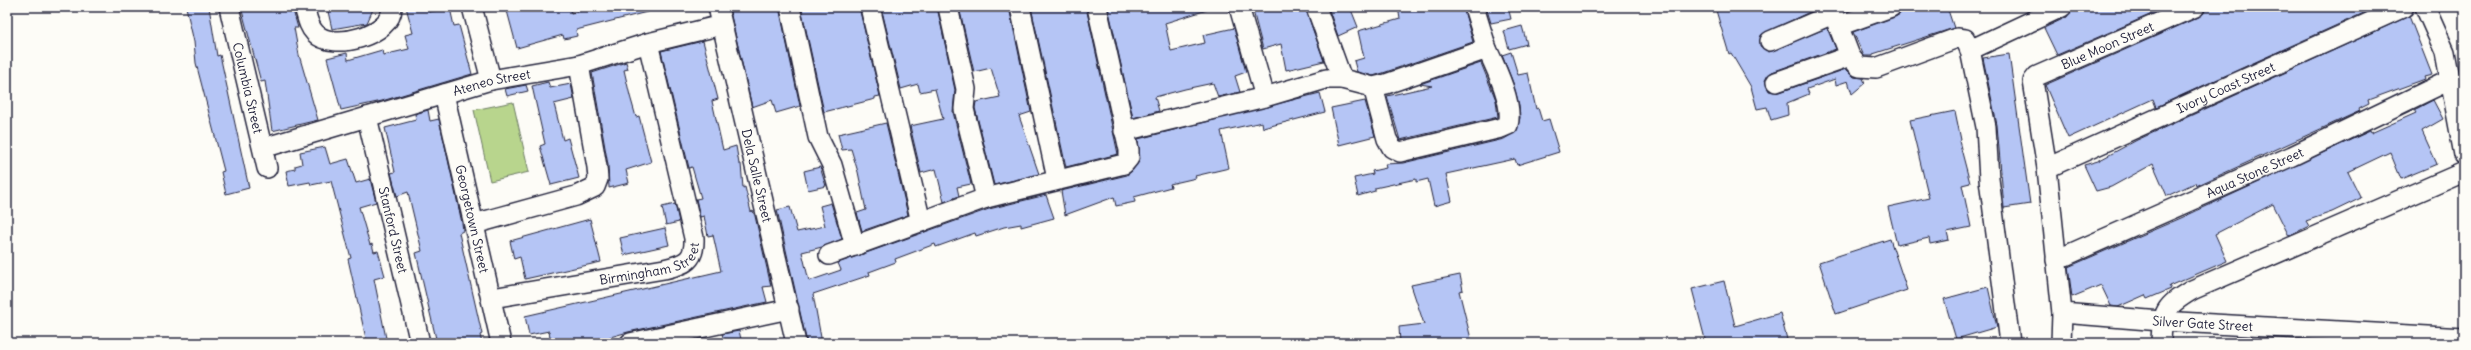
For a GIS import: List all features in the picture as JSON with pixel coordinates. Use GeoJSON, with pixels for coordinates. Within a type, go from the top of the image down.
{"type":"FeatureCollection","features":[{"type":"Feature","properties":{"kind":"street","name":"Columbia Street"},"geometry":{"type":"LineString","coordinates":[[229,7],[267,168]]}},
{"type":"Feature","properties":{"kind":"street"},"geometry":{"type":"LineString","coordinates":[[304,7],[309,23],[315,33],[325,39],[334,41],[364,35],[382,28],[389,21],[392,7]]}},
{"type":"Feature","properties":{"kind":"street"},"geometry":{"type":"LineString","coordinates":[[472,7],[491,80]]}},
{"type":"Feature","properties":{"kind":"street","name":"Dela Salle Street"},"geometry":{"type":"LineString","coordinates":[[718,7],[796,343]]}},
{"type":"Feature","properties":{"kind":"street"},"geometry":{"type":"LineString","coordinates":[[790,7],[818,137],[832,165],[855,246]]}},
{"type":"Feature","properties":{"kind":"street"},"geometry":{"type":"LineString","coordinates":[[870,7],[921,222]]}},
{"type":"Feature","properties":{"kind":"street"},"geometry":{"type":"LineString","coordinates":[[948,7],[966,89],[964,109],[986,198]]}},
{"type":"Feature","properties":{"kind":"street"},"geometry":{"type":"LineString","coordinates":[[1020,7],[1057,179]]}},
{"type":"Feature","properties":{"kind":"street"},"geometry":{"type":"LineString","coordinates":[[829,255],[986,198],[1057,179],[1124,164],[1129,158],[1129,150],[1097,7]]}},
{"type":"Feature","properties":{"kind":"street"},"geometry":{"type":"LineString","coordinates":[[1238,7],[1266,97]]}},
{"type":"Feature","properties":{"kind":"street"},"geometry":{"type":"LineString","coordinates":[[1316,7],[1342,79]]}},
{"type":"Feature","properties":{"kind":"street"},"geometry":{"type":"LineString","coordinates":[[1373,87],[1387,139],[1392,148],[1400,152],[1501,128],[1508,125],[1511,116],[1474,7]]}},
{"type":"Feature","properties":{"kind":"street"},"geometry":{"type":"LineString","coordinates":[[1770,41],[1834,16],[1891,7]]}},
{"type":"Feature","properties":{"kind":"street"},"geometry":{"type":"LineString","coordinates":[[1970,50],[2062,7]]}},
{"type":"Feature","properties":{"kind":"street","name":"Blue Moon Street"},"geometry":{"type":"LineString","coordinates":[[2047,168],[2036,92],[2033,81],[2037,76],[2194,7]]}},
{"type":"Feature","properties":{"kind":"street","name":"Ivory Coast Street"},"geometry":{"type":"LineString","coordinates":[[2047,168],[2404,7]]}},
{"type":"Feature","properties":{"kind":"street"},"geometry":{"type":"LineString","coordinates":[[2425,7],[2445,52],[2464,155]]}},
{"type":"Feature","properties":{"kind":"street"},"geometry":{"type":"LineString","coordinates":[[1834,16],[1850,56],[1859,67],[1876,68],[1945,42],[1961,38],[1965,39],[1970,50],[1986,127],[1990,179],[2010,343]]}},
{"type":"Feature","properties":{"kind":"street","name":"Ateneo Street"},"geometry":{"type":"LineString","coordinates":[[263,148],[491,80],[579,65],[648,43],[722,25]]}},
{"type":"Feature","properties":{"kind":"street","name":"Birmingham Street"},"geometry":{"type":"LineString","coordinates":[[492,298],[664,269],[678,265],[689,259],[694,251],[694,238],[648,43]]}},
{"type":"Feature","properties":{"kind":"street"},"geometry":{"type":"LineString","coordinates":[[1124,131],[1266,97],[1326,78],[1342,79],[1373,87],[1399,80],[1487,49]]}},
{"type":"Feature","properties":{"kind":"street"},"geometry":{"type":"LineString","coordinates":[[1776,82],[1850,56]]}},
{"type":"Feature","properties":{"kind":"street"},"geometry":{"type":"LineString","coordinates":[[474,224],[576,196],[595,187],[598,179],[597,167],[579,65]]}},
{"type":"Feature","properties":{"kind":"street","name":"Aqua Stone Street"},"geometry":{"type":"LineString","coordinates":[[2056,260],[2292,156],[2450,80]]}},
{"type":"Feature","properties":{"kind":"street","name":"Georgetown Street"},"geometry":{"type":"LineString","coordinates":[[444,94],[492,298],[501,343]]}},
{"type":"Feature","properties":{"kind":"street","name":"Stanford Street"},"geometry":{"type":"LineString","coordinates":[[367,117],[420,343]]}},
{"type":"Feature","properties":{"kind":"street"},"geometry":{"type":"LineString","coordinates":[[2047,168],[2062,313],[2061,343]]}},
{"type":"Feature","properties":{"kind":"street"},"geometry":{"type":"LineString","coordinates":[[2161,343],[2162,321],[2171,303],[2192,290],[2464,172]]}},
{"type":"Feature","properties":{"kind":"street"},"geometry":{"type":"LineString","coordinates":[[630,343],[789,309]]}},
{"type":"Feature","properties":{"kind":"street","name":"Silver Gate Street"},"geometry":{"type":"LineString","coordinates":[[2062,313],[2162,321],[2464,338]]}},
{"type":"Feature","properties":{"kind":"green space"},"geometry":{"type":"Polygon","coordinates":[[[513,102],[529,172],[490,181],[474,110],[513,102]]]}},
{"type":"Feature","properties":{"kind":"building"},"geometry":{"type":"Polygon","coordinates":[[[186,7],[209,7],[217,56],[220,55],[249,188],[226,194],[221,172],[224,171],[196,63],[194,42],[186,7]]]}},
{"type":"Feature","properties":{"kind":"building"},"geometry":{"type":"Polygon","coordinates":[[[241,7],[292,7],[298,28],[294,28],[299,55],[318,120],[272,131],[265,81],[261,82],[241,7]]]}},
{"type":"Feature","properties":{"kind":"building"},"geometry":{"type":"Polygon","coordinates":[[[327,7],[374,7],[367,23],[332,29],[327,7]]]}},
{"type":"Feature","properties":{"kind":"building"},"geometry":{"type":"Polygon","coordinates":[[[406,7],[426,7],[429,12],[450,8],[454,26],[459,25],[472,74],[382,101],[341,110],[327,58],[347,53],[348,60],[382,50],[383,55],[409,49],[405,35],[413,33],[406,7]]]}},
{"type":"Feature","properties":{"kind":"building"},"geometry":{"type":"Polygon","coordinates":[[[506,7],[570,7],[571,13],[596,7],[650,7],[651,11],[576,30],[577,36],[564,39],[563,35],[517,48],[506,7]]]}},
{"type":"Feature","properties":{"kind":"building"},"geometry":{"type":"Polygon","coordinates":[[[729,7],[745,7],[746,10],[758,7],[779,7],[800,106],[776,113],[772,100],[752,107],[729,7]]]}},
{"type":"Feature","properties":{"kind":"building"},"geometry":{"type":"Polygon","coordinates":[[[801,7],[859,7],[880,96],[875,97],[875,99],[824,112],[801,7]]]}},
{"type":"Feature","properties":{"kind":"building"},"geometry":{"type":"Polygon","coordinates":[[[881,7],[937,7],[955,90],[953,112],[971,184],[957,187],[959,196],[944,202],[936,169],[921,173],[910,126],[943,119],[935,89],[920,92],[918,84],[901,89],[881,7]]]}},
{"type":"Feature","properties":{"kind":"building"},"geometry":{"type":"Polygon","coordinates":[[[959,7],[1009,7],[1031,112],[1019,116],[1039,174],[994,185],[975,108],[976,102],[1000,97],[991,68],[974,72],[959,7]]]}},
{"type":"Feature","properties":{"kind":"building"},"geometry":{"type":"Polygon","coordinates":[[[1031,7],[1086,7],[1118,154],[1066,167],[1031,7]]]}},
{"type":"Feature","properties":{"kind":"building"},"geometry":{"type":"Polygon","coordinates":[[[1108,7],[1207,7],[1207,10],[1165,23],[1171,51],[1205,43],[1203,35],[1234,28],[1246,72],[1235,76],[1240,92],[1218,97],[1213,83],[1185,89],[1155,97],[1159,111],[1133,118],[1108,7]]]}},
{"type":"Feature","properties":{"kind":"building"},"geometry":{"type":"Polygon","coordinates":[[[1252,7],[1305,7],[1324,61],[1286,70],[1281,44],[1263,49],[1252,7]]]}},
{"type":"Feature","properties":{"kind":"building"},"geometry":{"type":"Polygon","coordinates":[[[1328,7],[1350,7],[1358,27],[1338,36],[1328,7]]]}},
{"type":"Feature","properties":{"kind":"building"},"geometry":{"type":"Polygon","coordinates":[[[1398,7],[1463,7],[1473,42],[1373,76],[1357,72],[1354,61],[1364,58],[1358,31],[1400,19],[1398,7]]]}},
{"type":"Feature","properties":{"kind":"building"},"geometry":{"type":"Polygon","coordinates":[[[1486,7],[1508,7],[1511,19],[1491,23],[1486,7]]]}},
{"type":"Feature","properties":{"kind":"building"},"geometry":{"type":"Polygon","coordinates":[[[1715,7],[1820,7],[1761,35],[1760,46],[1769,52],[1827,28],[1836,49],[1772,72],[1765,80],[1769,91],[1780,92],[1846,69],[1854,77],[1863,78],[1865,83],[1852,94],[1848,81],[1836,85],[1835,79],[1807,89],[1809,94],[1787,103],[1788,115],[1771,120],[1767,107],[1757,109],[1751,87],[1731,53],[1729,54],[1715,7]]]}},
{"type":"Feature","properties":{"kind":"building"},"geometry":{"type":"Polygon","coordinates":[[[1902,7],[1947,7],[1954,28],[1873,54],[1873,56],[1864,56],[1853,32],[1895,17],[1900,14],[1902,7]]]}},
{"type":"Feature","properties":{"kind":"building"},"geometry":{"type":"Polygon","coordinates":[[[2073,7],[2168,7],[2057,55],[2044,28],[2067,17],[2073,7]]]}},
{"type":"Feature","properties":{"kind":"building"},"geometry":{"type":"Polygon","coordinates":[[[2206,7],[2377,7],[2156,107],[2153,99],[2068,138],[2045,85],[2199,17],[2204,13],[2206,7]]]}},
{"type":"Feature","properties":{"kind":"building"},"geometry":{"type":"Polygon","coordinates":[[[2409,16],[2432,75],[2424,77],[2425,79],[2368,100],[2369,104],[2359,109],[2360,111],[2196,186],[2195,183],[2167,196],[2153,164],[2111,187],[2096,191],[2084,165],[2098,161],[2137,140],[2409,16]]]}},
{"type":"Feature","properties":{"kind":"building"},"geometry":{"type":"Polygon","coordinates":[[[1522,26],[1527,44],[1509,49],[1504,31],[1522,26]]]}},
{"type":"Feature","properties":{"kind":"building"},"geometry":{"type":"Polygon","coordinates":[[[703,41],[718,99],[712,101],[723,150],[736,146],[739,164],[741,164],[743,188],[745,187],[751,212],[753,211],[755,216],[771,286],[763,287],[767,302],[628,332],[596,341],[597,343],[551,343],[549,331],[529,335],[525,316],[721,271],[713,235],[708,236],[704,216],[700,217],[696,199],[701,198],[692,167],[689,168],[661,51],[703,41]]]}},
{"type":"Feature","properties":{"kind":"building"},"geometry":{"type":"Polygon","coordinates":[[[1511,52],[1518,75],[1528,73],[1536,109],[1538,108],[1542,121],[1549,119],[1559,152],[1517,165],[1515,159],[1446,174],[1452,201],[1434,206],[1428,179],[1416,182],[1416,179],[1375,188],[1375,191],[1358,196],[1354,178],[1373,174],[1372,171],[1386,168],[1385,164],[1403,163],[1504,139],[1516,132],[1520,118],[1519,105],[1513,83],[1502,55],[1511,52]]]}},
{"type":"Feature","properties":{"kind":"building"},"geometry":{"type":"Polygon","coordinates":[[[2009,54],[2030,204],[2004,208],[1997,125],[1983,58],[2009,54]]]}},
{"type":"Feature","properties":{"kind":"building"},"geometry":{"type":"Polygon","coordinates":[[[626,62],[628,69],[624,70],[630,96],[636,117],[639,116],[651,162],[626,170],[629,183],[609,188],[608,165],[592,73],[626,62]]]}},
{"type":"Feature","properties":{"kind":"building"},"geometry":{"type":"Polygon","coordinates":[[[1481,63],[1496,100],[1498,117],[1400,140],[1387,96],[1432,86],[1420,84],[1481,63]]]}},
{"type":"Feature","properties":{"kind":"building"},"geometry":{"type":"Polygon","coordinates":[[[548,82],[550,88],[571,84],[574,99],[554,104],[563,140],[568,138],[579,178],[551,185],[540,146],[545,144],[532,86],[548,82]]]}},
{"type":"Feature","properties":{"kind":"building"},"geometry":{"type":"Polygon","coordinates":[[[526,85],[528,91],[507,96],[505,89],[526,85]]]}},
{"type":"Feature","properties":{"kind":"building"},"geometry":{"type":"Polygon","coordinates":[[[1320,93],[1325,112],[1263,128],[1262,122],[1221,131],[1229,168],[1195,176],[1196,178],[1170,184],[1171,187],[1134,197],[1135,202],[1116,206],[1114,197],[1065,215],[1061,191],[1127,175],[1132,171],[1140,159],[1138,139],[1320,93]]]}},
{"type":"Feature","properties":{"kind":"building"},"geometry":{"type":"Polygon","coordinates":[[[2433,100],[2443,119],[2422,131],[2437,164],[2401,179],[2390,152],[2348,172],[2361,198],[2332,212],[2306,221],[2309,226],[2289,236],[2273,204],[2215,234],[2227,261],[2169,286],[2171,289],[2147,299],[2145,295],[2118,307],[2111,306],[2101,285],[2072,297],[2068,267],[2181,218],[2370,131],[2371,133],[2416,113],[2414,110],[2433,100]]]}},
{"type":"Feature","properties":{"kind":"building"},"geometry":{"type":"Polygon","coordinates":[[[1365,101],[1375,136],[1339,145],[1331,108],[1365,101]]]}},
{"type":"Feature","properties":{"kind":"building"},"geometry":{"type":"Polygon","coordinates":[[[428,110],[430,121],[439,119],[462,223],[463,231],[459,233],[482,334],[480,335],[482,343],[437,343],[416,253],[422,251],[408,192],[397,196],[391,173],[395,172],[385,128],[416,120],[415,114],[428,110]]]}},
{"type":"Feature","properties":{"kind":"building"},"geometry":{"type":"Polygon","coordinates":[[[1955,111],[1961,140],[1959,141],[1970,183],[1962,185],[1971,227],[1947,232],[1949,240],[1930,244],[1929,238],[1897,245],[1888,207],[1929,198],[1910,120],[1955,111]]]}},
{"type":"Feature","properties":{"kind":"building"},"geometry":{"type":"Polygon","coordinates":[[[886,123],[908,215],[862,231],[857,213],[866,210],[858,172],[851,149],[842,150],[838,134],[886,123]]]}},
{"type":"Feature","properties":{"kind":"building"},"geometry":{"type":"Polygon","coordinates":[[[325,147],[330,164],[348,159],[356,183],[370,179],[376,202],[359,207],[370,245],[372,244],[374,252],[378,251],[385,276],[374,279],[387,343],[367,343],[348,259],[351,258],[331,181],[311,185],[310,182],[289,186],[286,171],[295,169],[295,166],[302,164],[300,152],[325,147]]]}},
{"type":"Feature","properties":{"kind":"building"},"geometry":{"type":"Polygon","coordinates":[[[820,167],[826,186],[808,190],[804,171],[820,167]]]}},
{"type":"Feature","properties":{"kind":"building"},"geometry":{"type":"Polygon","coordinates":[[[1046,195],[1054,218],[1021,227],[1021,224],[1004,227],[976,236],[975,233],[936,247],[935,244],[895,259],[896,262],[869,272],[870,275],[813,294],[822,343],[807,343],[777,210],[790,207],[797,232],[825,226],[820,206],[831,203],[842,239],[822,247],[802,252],[809,281],[841,270],[838,263],[989,209],[1046,195]]]}},
{"type":"Feature","properties":{"kind":"building"},"geometry":{"type":"Polygon","coordinates":[[[675,204],[679,222],[666,225],[662,207],[675,204]]]}},
{"type":"Feature","properties":{"kind":"building"},"geometry":{"type":"Polygon","coordinates":[[[590,219],[601,262],[525,279],[520,257],[514,259],[510,241],[590,219]]]}},
{"type":"Feature","properties":{"kind":"building"},"geometry":{"type":"Polygon","coordinates":[[[665,228],[669,245],[624,255],[620,238],[665,228]]]}},
{"type":"Feature","properties":{"kind":"building"},"geometry":{"type":"Polygon","coordinates":[[[1890,239],[1907,290],[1836,314],[1819,262],[1890,239]]]}},
{"type":"Feature","properties":{"kind":"building"},"geometry":{"type":"Polygon","coordinates":[[[1460,275],[1463,290],[1459,291],[1472,343],[1400,343],[1399,327],[1424,324],[1411,285],[1460,275]]]}},
{"type":"Feature","properties":{"kind":"building"},"geometry":{"type":"Polygon","coordinates":[[[1724,281],[1735,326],[1780,313],[1788,343],[1706,343],[1692,289],[1724,281]]]}},
{"type":"Feature","properties":{"kind":"building"},"geometry":{"type":"Polygon","coordinates":[[[1988,287],[1997,327],[1956,339],[1944,299],[1988,287]]]}},
{"type":"Feature","properties":{"kind":"building"},"geometry":{"type":"Polygon","coordinates":[[[739,331],[742,343],[725,343],[722,334],[739,331]]]}}]}
